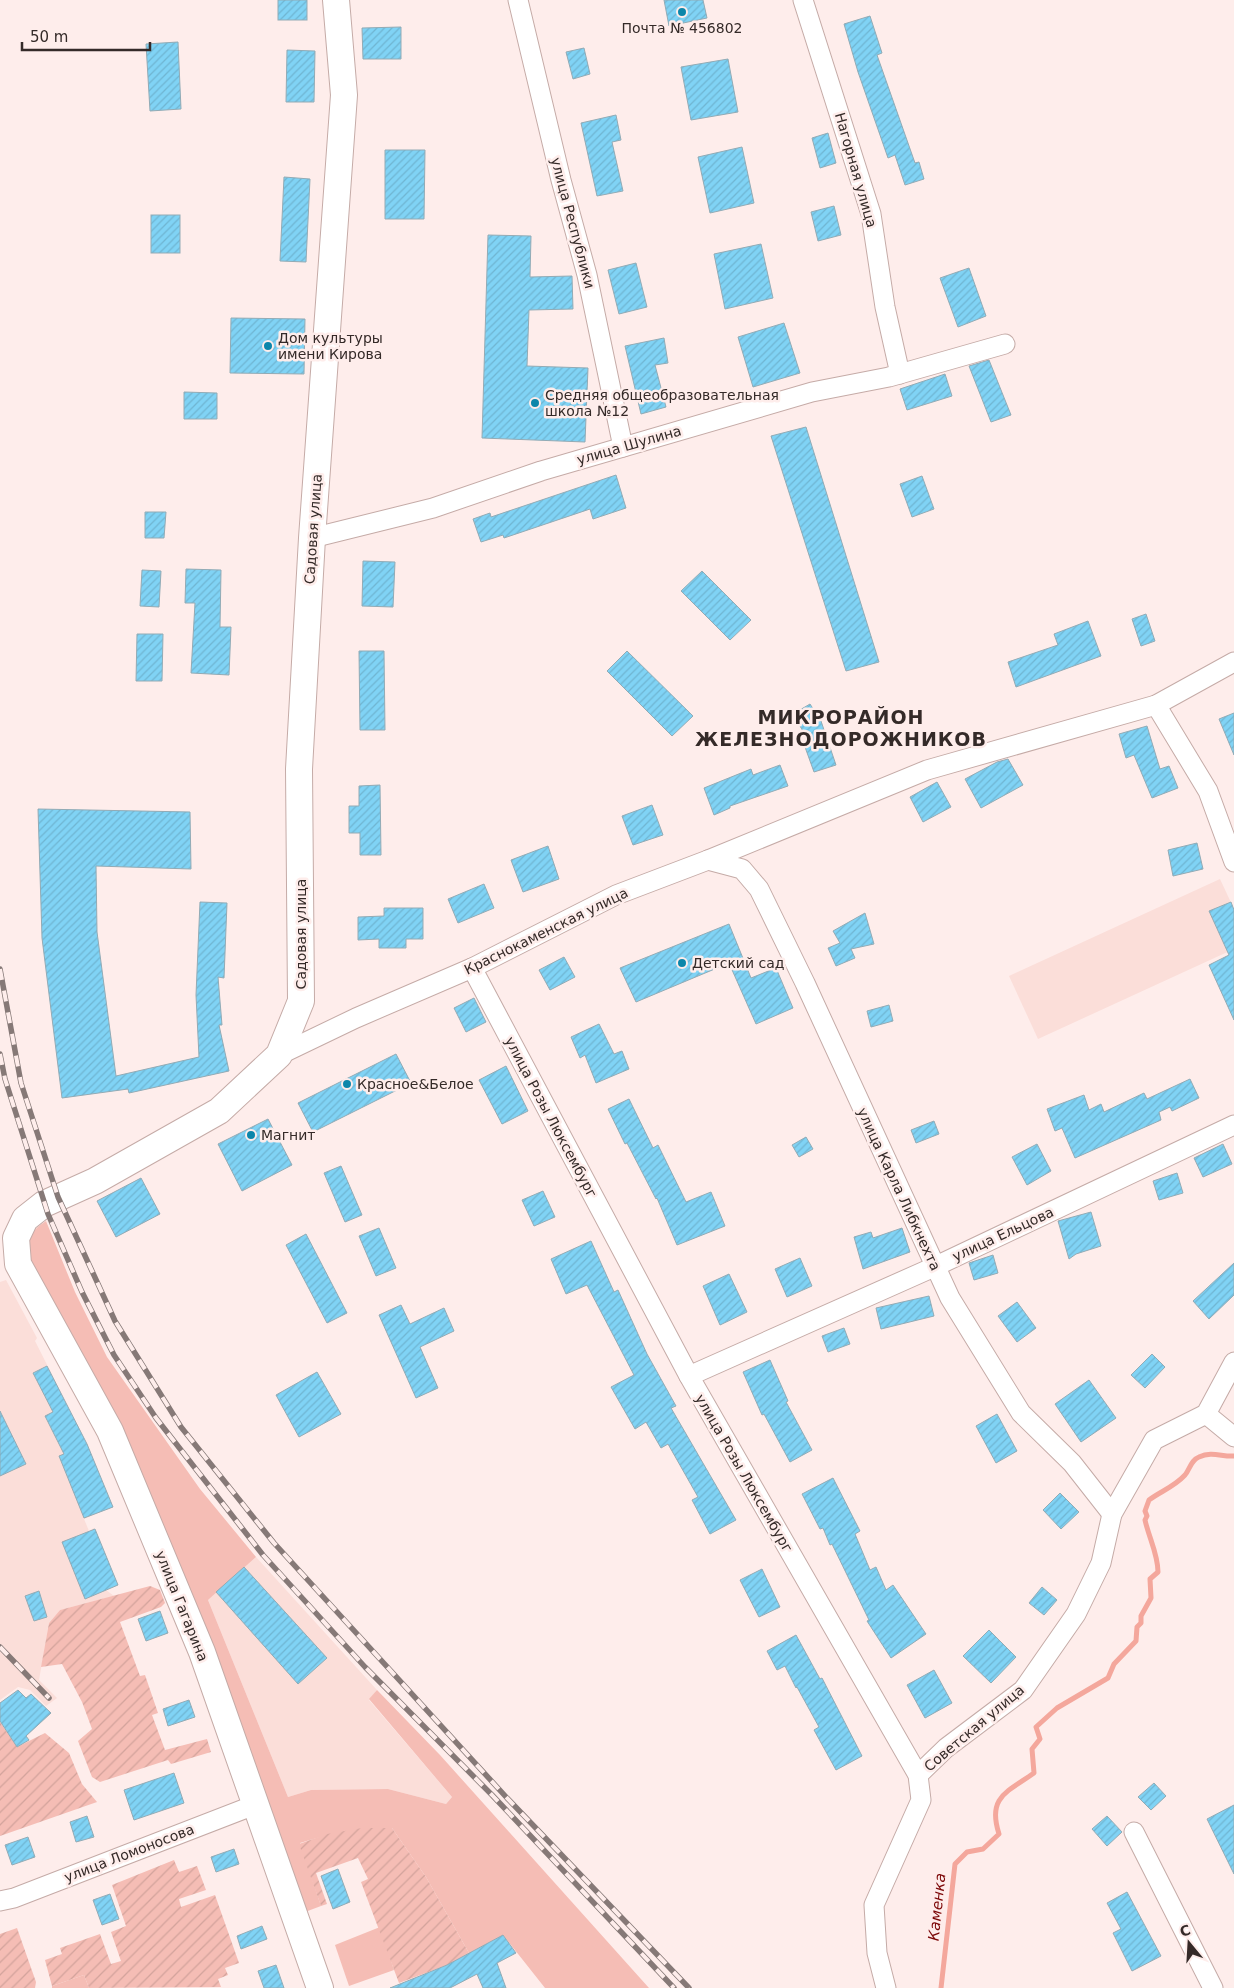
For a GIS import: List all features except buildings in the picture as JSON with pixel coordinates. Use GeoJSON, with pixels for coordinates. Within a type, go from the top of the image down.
{"type":"FeatureCollection","features":[{"type":"Feature","properties":{"kind":"street","name":"Садовая улица"},"geometry":{"type":"LineString","coordinates":[[280,1055],[301,1001],[299,769],[312,538],[344,96],[336,0]]}},
{"type":"Feature","properties":{"kind":"street","name":"улица Республики"},"geometry":{"type":"LineString","coordinates":[[518,0],[561,180],[587,275],[623,447]]}},
{"type":"Feature","properties":{"kind":"street","name":"Нагорная улица"},"geometry":{"type":"LineString","coordinates":[[803,0],[871,214],[885,306],[900,374]]}},
{"type":"Feature","properties":{"kind":"street","name":"улица Шулина"},"geometry":{"type":"LineString","coordinates":[[312,538],[433,508],[541,471],[812,392],[900,374],[1005,344]]}},
{"type":"Feature","properties":{"kind":"street","name":"Краснокаменская улица"},"geometry":{"type":"LineString","coordinates":[[16,1238],[25,1220],[44,1204],[95,1181],[219,1111],[280,1055],[356,1018],[472,968],[616,894],[708,860],[927,770],[1156,705],[1234,662]]}},
{"type":"Feature","properties":{"kind":"street"},"geometry":{"type":"LineString","coordinates":[[1156,705],[1208,791],[1234,862]]}},
{"type":"Feature","properties":{"kind":"street","name":"улица Карла Либкнехта"},"geometry":{"type":"LineString","coordinates":[[708,860],[742,869],[758,889],[805,983],[934,1267],[950,1298],[1021,1413],[1072,1463],[1112,1514]]}},
{"type":"Feature","properties":{"kind":"street","name":"улица Розы Люксембург"},"geometry":{"type":"LineString","coordinates":[[472,968],[689,1376],[918,1775],[921,1800],[874,1905],[877,1953],[886,1988]]}},
{"type":"Feature","properties":{"kind":"street","name":"улица Ельцова"},"geometry":{"type":"LineString","coordinates":[[689,1376],[934,1267],[1234,1125]]}},
{"type":"Feature","properties":{"kind":"street","name":"улица Гагарина"},"geometry":{"type":"LineString","coordinates":[[16,1238],[18,1264],[110,1431],[202,1652],[257,1804],[320,1988]]}},
{"type":"Feature","properties":{"kind":"street"},"geometry":{"type":"LineString","coordinates":[[1234,1362],[1206,1414],[1234,1437]]}},
{"type":"Feature","properties":{"kind":"street","name":"Советская улица"},"geometry":{"type":"LineString","coordinates":[[918,1775],[946,1748],[1023,1690],[1076,1614],[1101,1563],[1112,1514],[1154,1440],[1206,1414]]}},
{"type":"Feature","properties":{"kind":"street","name":"улица Ломоносова"},"geometry":{"type":"LineString","coordinates":[[0,1901],[14,1898],[257,1804]]}},
{"type":"Feature","properties":{"kind":"street"},"geometry":{"type":"LineString","coordinates":[[1134,1832],[1213,1988]]}},
{"type":"Feature","properties":{"kind":"shaded area"},"geometry":{"type":"Polygon","coordinates":[[[1220,879],[1234,909],[1234,949],[1038,1039],[1009,976],[1220,879]]]}},
{"type":"Feature","properties":{"kind":"shaded area"},"geometry":{"type":"Polygon","coordinates":[[[46,1221],[75,1292],[107,1357],[200,1489],[256,1557],[208,1600],[288,1797],[311,1790],[388,1789],[446,1804],[452,1797],[369,1699],[377,1690],[440,1755],[649,1988],[545,1988],[503,1935],[469,1953],[426,1877],[392,1828],[345,1832],[300,1843],[321,1906],[305,1912],[28,1268],[29,1241],[34,1231],[46,1221]]]}},
{"type":"Feature","properties":{"kind":"shaded area"},"geometry":{"type":"Polygon","coordinates":[[[6,1280],[37,1338],[35,1341],[87,1444],[113,1507],[84,1519],[89,1531],[94,1528],[118,1585],[106,1590],[114,1596],[60,1610],[49,1623],[39,1680],[57,1698],[46,1706],[30,1690],[18,1687],[0,1700],[0,1282],[6,1280]]]}},
{"type":"Feature","properties":{"kind":"shaded area"},"geometry":{"type":"Polygon","coordinates":[[[256,1557],[377,1690],[369,1700],[452,1797],[446,1804],[388,1789],[311,1790],[288,1797],[208,1600],[256,1557]]]}},
{"type":"Feature","properties":{"kind":"shaded area"},"geometry":{"type":"Polygon","coordinates":[[[150,1586],[160,1590],[165,1603],[161,1607],[120,1622],[140,1676],[145,1675],[158,1713],[152,1715],[165,1750],[207,1739],[211,1752],[171,1764],[168,1760],[100,1782],[92,1777],[78,1741],[92,1729],[82,1702],[62,1664],[41,1667],[49,1623],[60,1610],[150,1586]]]}},
{"type":"Feature","properties":{"kind":"shaded area"},"geometry":{"type":"Polygon","coordinates":[[[0,1722],[17,1747],[45,1733],[69,1753],[82,1784],[97,1802],[0,1836],[0,1722]]]}},
{"type":"Feature","properties":{"kind":"shaded area"},"geometry":{"type":"Polygon","coordinates":[[[362,1828],[392,1828],[426,1877],[469,1953],[447,1965],[399,1983],[361,1882],[368,1879],[358,1858],[316,1873],[327,1904],[321,1906],[299,1844],[327,1834],[362,1828]]]}},
{"type":"Feature","properties":{"kind":"shaded area"},"geometry":{"type":"Polygon","coordinates":[[[174,1860],[179,1872],[197,1866],[206,1890],[179,1899],[181,1907],[215,1895],[239,1963],[225,1968],[228,1975],[218,1979],[221,1987],[89,1988],[84,1975],[52,1986],[45,1960],[62,1954],[60,1948],[100,1934],[111,1964],[121,1961],[111,1932],[126,1926],[112,1885],[174,1860]]]}},
{"type":"Feature","properties":{"kind":"shaded area"},"geometry":{"type":"Polygon","coordinates":[[[380,1927],[394,1970],[349,1986],[335,1945],[380,1927]]]}},
{"type":"Feature","properties":{"kind":"shaded area"},"geometry":{"type":"Polygon","coordinates":[[[17,1928],[36,1982],[35,1988],[0,1988],[0,1934],[17,1928]]]}},
{"type":"Feature","properties":{"kind":"shaded area"},"geometry":{"type":"Polygon","coordinates":[[[84,1975],[89,1988],[52,1988],[52,1986],[84,1975]]]}},
{"type":"Feature","properties":{"kind":"waterway","name":"Каменка"},"geometry":{"type":"LineString","coordinates":[[941,1988],[955,1864],[967,1852],[983,1849],[999,1834],[996,1822],[998,1803],[1008,1791],[1034,1773],[1032,1749],[1040,1739],[1036,1727],[1057,1708],[1108,1678],[1114,1664],[1136,1641],[1137,1627],[1141,1623],[1141,1616],[1151,1598],[1150,1579],[1158,1572],[1155,1552],[1145,1520],[1147,1516],[1145,1511],[1149,1500],[1181,1479],[1196,1458],[1208,1454],[1234,1456]]}},
{"type":"Feature","properties":{"kind":"railway"},"geometry":{"type":"LineString","coordinates":[[0,969],[21,1083],[58,1197],[115,1321],[181,1427],[274,1543],[507,1798],[689,1988]]}},
{"type":"Feature","properties":{"kind":"railway"},"geometry":{"type":"LineString","coordinates":[[0,1054],[5,1079],[48,1214],[82,1292],[114,1355],[156,1418],[263,1555],[365,1667],[492,1795],[674,1988]]}},
{"type":"Feature","properties":{"kind":"railway"},"geometry":{"type":"LineString","coordinates":[[0,1647],[49,1698]]}},
{"type":"Feature","properties":{"kind":"place","name":"Почта № 456802"},"geometry":{"type":"Point","coordinates":[682,12]}},
{"type":"Feature","properties":{"kind":"place","name":"Дом культуры имени Кирова"},"geometry":{"type":"Point","coordinates":[268,346]}},
{"type":"Feature","properties":{"kind":"place","name":"Средняя общеобразовательная школа №12"},"geometry":{"type":"Point","coordinates":[535,403]}},
{"type":"Feature","properties":{"kind":"place","name":"Детский сад"},"geometry":{"type":"Point","coordinates":[682,963]}},
{"type":"Feature","properties":{"kind":"place","name":"Красное&Белое"},"geometry":{"type":"Point","coordinates":[347,1084]}},
{"type":"Feature","properties":{"kind":"place","name":"Магнит"},"geometry":{"type":"Point","coordinates":[251,1135]}},
{"type":"Feature","properties":{"kind":"district","name":"МИКРОРАЙОН ЖЕЛЕЗНОДОРОЖНИКОВ"},"geometry":{"type":"Point","coordinates":[841,728]}}]}
